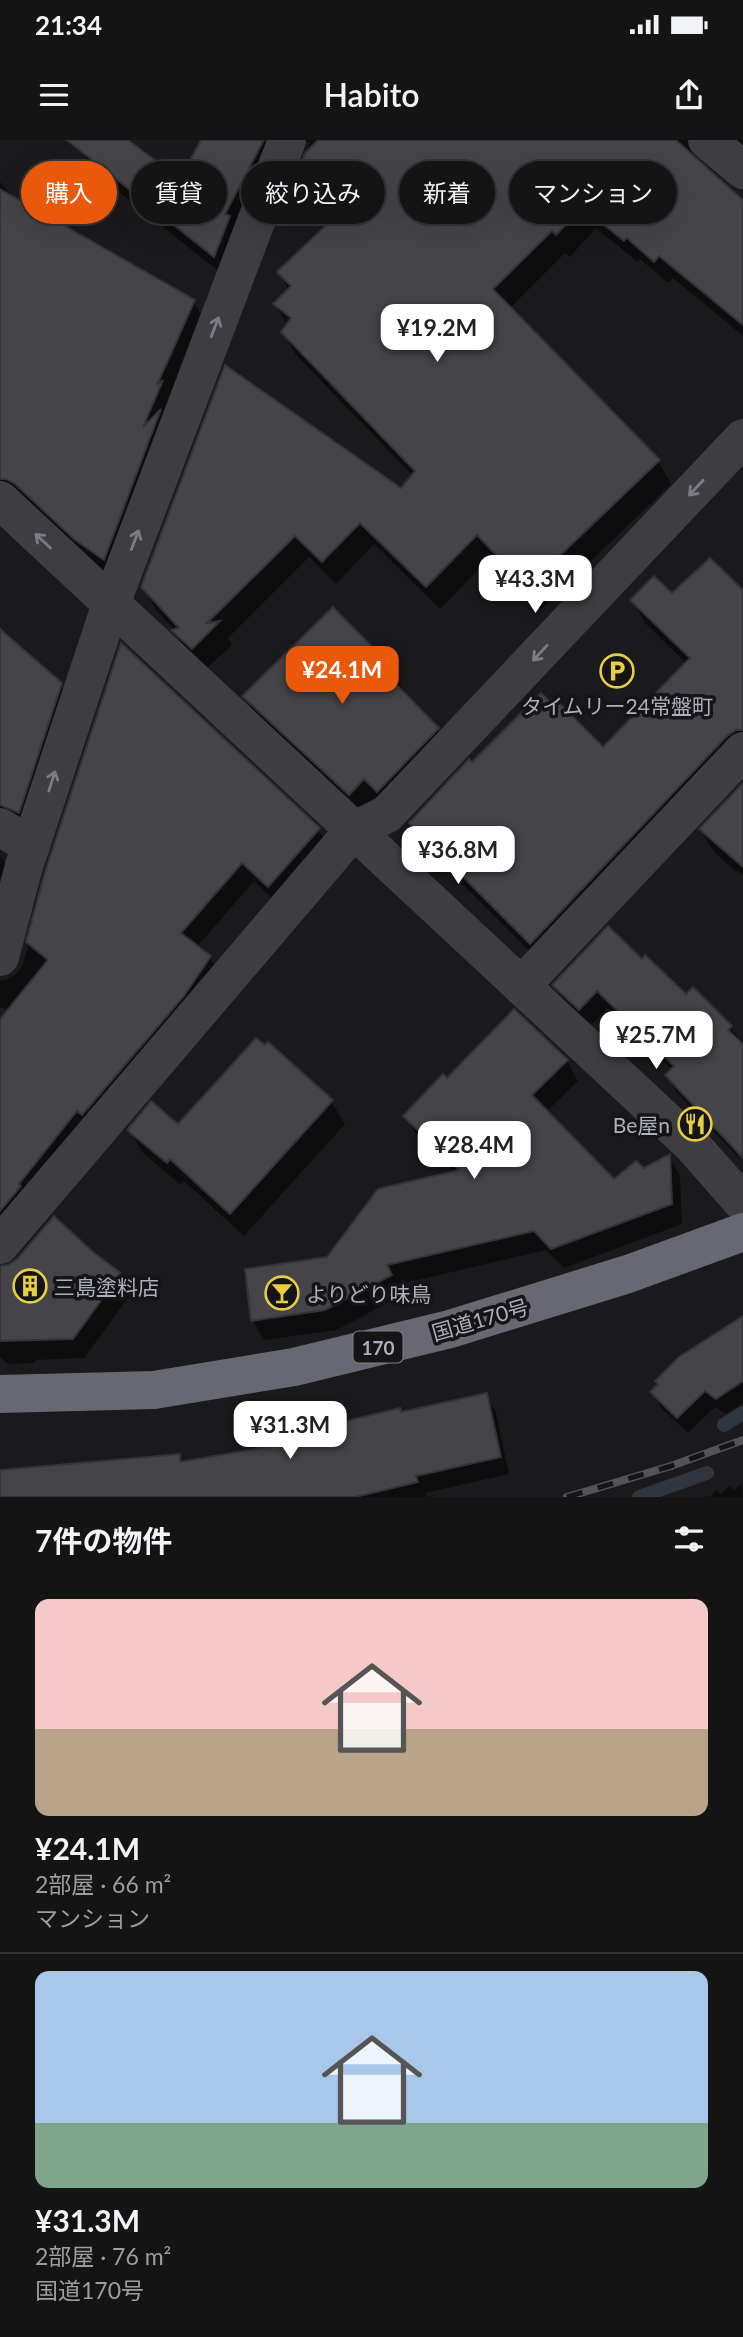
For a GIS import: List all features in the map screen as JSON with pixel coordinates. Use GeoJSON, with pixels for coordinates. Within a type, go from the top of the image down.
{"type":"FeatureCollection","features":[{"type":"Feature","properties":{"kind":"highway","name":"国道170号"},"geometry":{"type":"LineString","coordinates":[[0,1394],[154,1390],[294,1367],[450,1329],[628,1275],[743,1232]]}},
{"type":"Feature","properties":{"kind":"street"},"geometry":{"type":"LineString","coordinates":[[0,957],[16,836],[111,604],[287,140]]}},
{"type":"Feature","properties":{"kind":"street"},"geometry":{"type":"LineString","coordinates":[[707,140],[743,170]]}},
{"type":"Feature","properties":{"kind":"street"},"geometry":{"type":"LineString","coordinates":[[0,1245],[355,830],[387,814],[743,438]]}},
{"type":"Feature","properties":{"kind":"street"},"geometry":{"type":"LineString","coordinates":[[0,500],[691,1144],[743,1203]]}},
{"type":"Feature","properties":{"kind":"street"},"geometry":{"type":"LineString","coordinates":[[521,986],[743,751]]}},
{"type":"Feature","properties":{"kind":"building"},"geometry":{"type":"Polygon","coordinates":[[[67,140],[128,140],[156,161],[131,161],[131,191],[117,180],[117,161],[93,161],[67,140]]]}},
{"type":"Feature","properties":{"kind":"building"},"geometry":{"type":"Polygon","coordinates":[[[201,140],[264,140],[253,161],[241,161],[241,184],[227,210],[227,161],[190,161],[201,140]]]}},
{"type":"Feature","properties":{"kind":"building"},"geometry":{"type":"Polygon","coordinates":[[[318,140],[676,140],[743,200],[743,325],[659,256],[654,262],[627,238],[624,241],[603,224],[677,224],[677,161],[509,161],[509,224],[566,224],[556,235],[552,231],[493,289],[660,460],[527,587],[477,535],[426,587],[360,523],[322,562],[295,536],[207,623],[220,621],[192,649],[171,630],[179,628],[141,587],[225,365],[401,488],[415,471],[281,332],[291,318],[273,304],[291,286],[277,272],[327,224],[385,224],[385,161],[302,161],[305,153],[318,140]]]}},
{"type":"Feature","properties":{"kind":"building"},"geometry":{"type":"Polygon","coordinates":[[[0,189],[21,201],[21,224],[61,224],[195,300],[157,385],[163,380],[143,427],[161,409],[104,560],[75,540],[15,484],[0,479],[0,189]]]}},
{"type":"Feature","properties":{"kind":"building"},"geometry":{"type":"Polygon","coordinates":[[[173,224],[227,224],[214,257],[173,224]]]}},
{"type":"Feature","properties":{"kind":"building"},"geometry":{"type":"Polygon","coordinates":[[[710,558],[743,590],[743,730],[736,730],[727,736],[530,944],[409,823],[469,759],[472,762],[541,693],[553,705],[557,701],[603,747],[690,658],[630,600],[654,576],[672,593],[710,558]]]}},
{"type":"Feature","properties":{"kind":"building"},"geometry":{"type":"Polygon","coordinates":[[[333,607],[395,670],[389,677],[439,728],[377,792],[364,779],[349,795],[242,696],[333,607]]]}},
{"type":"Feature","properties":{"kind":"building"},"geometry":{"type":"Polygon","coordinates":[[[0,629],[62,683],[19,813],[0,805],[0,629]]]}},
{"type":"Feature","properties":{"kind":"building"},"geometry":{"type":"Polygon","coordinates":[[[121,643],[320,828],[268,887],[242,863],[181,933],[211,956],[184,996],[82,1115],[77,1111],[0,1211],[0,1019],[48,960],[26,942],[45,872],[121,643]]]}},
{"type":"Feature","properties":{"kind":"building"},"geometry":{"type":"Polygon","coordinates":[[[743,783],[743,867],[699,829],[743,783]]]}},
{"type":"Feature","properties":{"kind":"building"},"geometry":{"type":"Polygon","coordinates":[[[608,926],[642,959],[645,955],[686,994],[693,987],[732,1026],[728,1030],[743,1044],[743,1158],[665,1075],[674,1066],[597,991],[579,1010],[552,985],[608,926]]]}},
{"type":"Feature","properties":{"kind":"building"},"geometry":{"type":"Polygon","coordinates":[[[514,1009],[568,1060],[532,1095],[614,1179],[636,1161],[644,1168],[670,1154],[672,1204],[551,1249],[534,1231],[387,1265],[392,1275],[325,1310],[251,1321],[245,1269],[327,1257],[378,1189],[459,1170],[403,1116],[443,1074],[447,1078],[514,1009]]]}},
{"type":"Feature","properties":{"kind":"building"},"geometry":{"type":"Polygon","coordinates":[[[256,1038],[265,1045],[268,1042],[333,1100],[230,1214],[170,1159],[167,1163],[127,1130],[151,1101],[178,1124],[256,1038]]]}},
{"type":"Feature","properties":{"kind":"building","name":"三島塗料店"},"geometry":{"type":"Polygon","coordinates":[[[54,1216],[94,1253],[121,1273],[73,1339],[0,1341],[0,1266],[8,1265],[17,1259],[54,1216]]]}},
{"type":"Feature","properties":{"kind":"building"},"geometry":{"type":"Polygon","coordinates":[[[743,1316],[743,1381],[716,1399],[705,1391],[677,1418],[650,1392],[658,1384],[655,1381],[679,1357],[743,1316]]]}},
{"type":"Feature","properties":{"kind":"building"},"geometry":{"type":"Polygon","coordinates":[[[487,1393],[501,1457],[416,1476],[418,1482],[355,1497],[0,1497],[0,1470],[180,1454],[180,1462],[312,1439],[310,1430],[400,1408],[401,1412],[487,1393]]]}},
{"type":"Feature","properties":{"kind":"waterway"},"geometry":{"type":"LineString","coordinates":[[724,1425],[743,1413]]}},
{"type":"Feature","properties":{"kind":"waterway"},"geometry":{"type":"LineString","coordinates":[[639,1497],[707,1473]]}},
{"type":"Feature","properties":{"kind":"railway"},"geometry":{"type":"LineString","coordinates":[[567,1497],[671,1466],[743,1440]]}},
{"type":"Feature","properties":{"kind":"place","name":"タイムリー24常盤町"},"geometry":{"type":"Point","coordinates":[617,671]}},
{"type":"Feature","properties":{"kind":"place","name":"Be屋n"},"geometry":{"type":"Point","coordinates":[695,1124]}},
{"type":"Feature","properties":{"kind":"place","name":"三島塗料店"},"geometry":{"type":"Point","coordinates":[30,1286]}},
{"type":"Feature","properties":{"kind":"place","name":"よりどり味鳥"},"geometry":{"type":"Point","coordinates":[282,1293]}}]}
